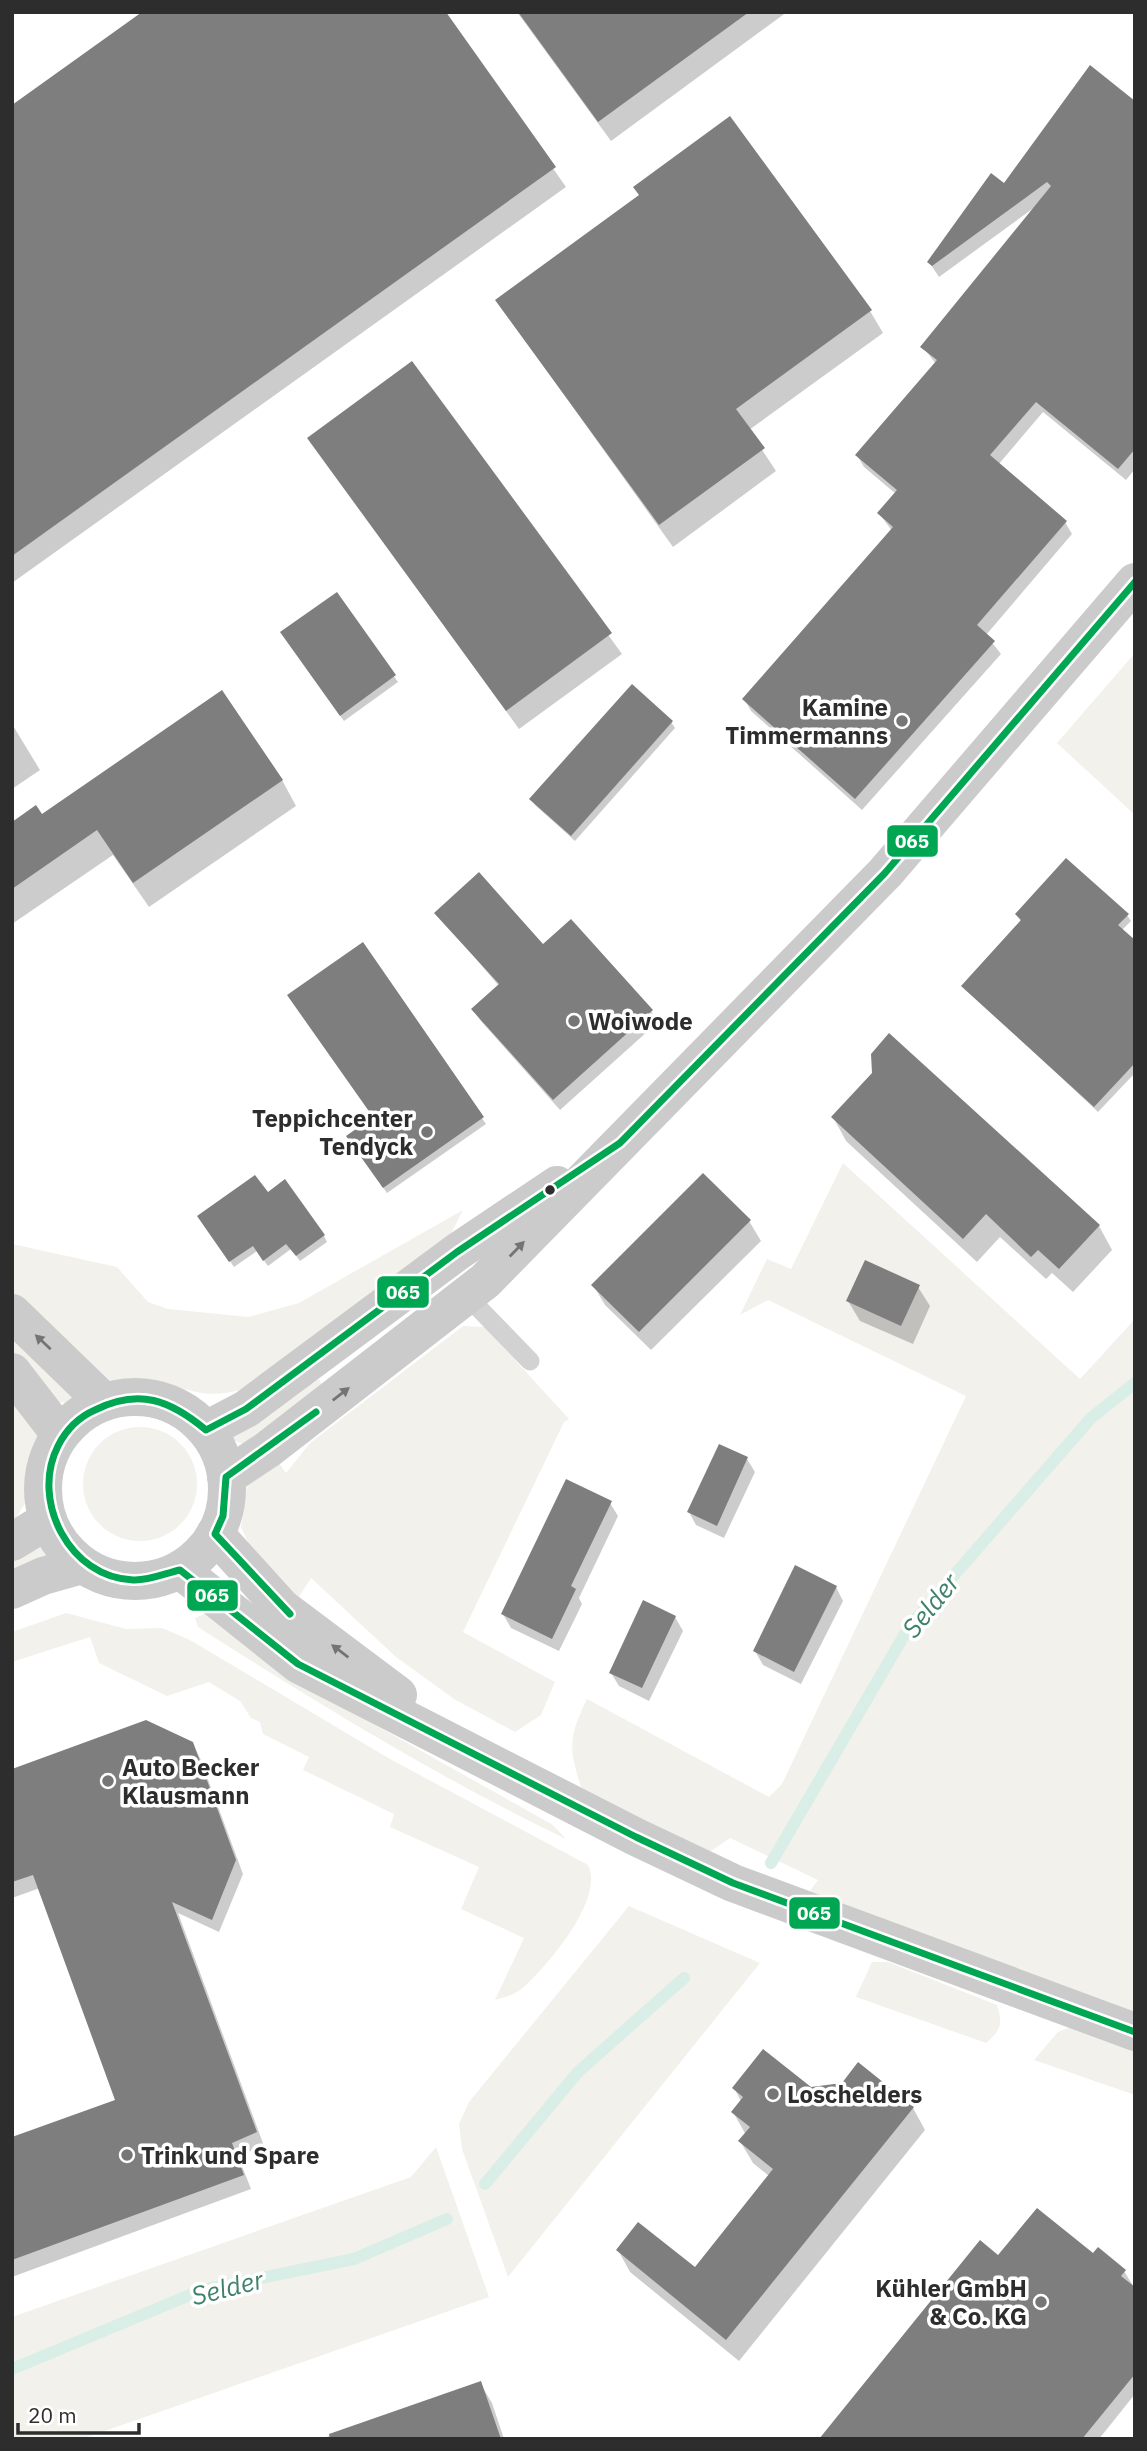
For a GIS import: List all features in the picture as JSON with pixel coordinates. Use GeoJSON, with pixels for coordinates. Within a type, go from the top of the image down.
{"type":"FeatureCollection","features":[{"type":"Feature","properties":{"kind":"street"},"geometry":{"type":"LineString","coordinates":[[226,1477],[267,1450],[485,1282],[885,873],[1135,582]]}},
{"type":"Feature","properties":{"kind":"street"},"geometry":{"type":"LineString","coordinates":[[206,1430],[246,1409],[457,1252],[620,1143]]}},
{"type":"Feature","properties":{"kind":"street"},"geometry":{"type":"LineString","coordinates":[[12,1313],[104,1402]]}},
{"type":"Feature","properties":{"kind":"street"},"geometry":{"type":"LineString","coordinates":[[12,1372],[60,1434]]}},
{"type":"Feature","properties":{"kind":"street"},"geometry":{"type":"LineString","coordinates":[[148,1398],[170,1404],[206,1430],[222,1460],[226,1477],[223,1516],[215,1534],[194,1560],[180,1570],[141,1581],[120,1580],[82,1565],[68,1552],[48,1520],[43,1498],[44,1475],[60,1434],[87,1410],[104,1402],[148,1398]]}},
{"type":"Feature","properties":{"kind":"street"},"geometry":{"type":"LineString","coordinates":[[12,1542],[48,1520]]}},
{"type":"Feature","properties":{"kind":"street"},"geometry":{"type":"LineString","coordinates":[[215,1534],[282,1608],[493,1766]]}},
{"type":"Feature","properties":{"kind":"street"},"geometry":{"type":"LineString","coordinates":[[12,1590],[82,1565]]}},
{"type":"Feature","properties":{"kind":"street"},"geometry":{"type":"LineString","coordinates":[[180,1570],[298,1664],[493,1766],[733,1883],[1135,2032]]}},
{"type":"Feature","properties":{"kind":"lane"},"geometry":{"type":"LineString","coordinates":[[467,1296],[530,1362]]}},
{"type":"Feature","properties":{"kind":"shaded area"},"geometry":{"type":"Polygon","coordinates":[[[1135,653],[1135,815],[1057,743],[1135,653]]]}},
{"type":"Feature","properties":{"kind":"shaded area"},"geometry":{"type":"Polygon","coordinates":[[[843,1163],[1080,1379],[1135,1319],[1135,2013],[810,1891],[818,1880],[730,1838],[708,1853],[583,1793],[572,1745],[576,1725],[587,1699],[769,1797],[782,1784],[966,1396],[768,1300],[740,1315],[767,1259],[791,1269],[843,1163]]]}},
{"type":"Feature","properties":{"kind":"shaded area"},"geometry":{"type":"Polygon","coordinates":[[[463,1210],[446,1244],[262,1383],[232,1392],[200,1393],[158,1382],[119,1383],[102,1378],[60,1344],[12,1294],[12,1244],[117,1267],[148,1302],[168,1309],[249,1317],[299,1303],[463,1210]]]}},
{"type":"Feature","properties":{"kind":"shaded area"},"geometry":{"type":"Polygon","coordinates":[[[463,1326],[485,1327],[569,1419],[564,1422],[463,1632],[555,1682],[541,1715],[515,1732],[454,1699],[396,1657],[311,1578],[295,1603],[258,1563],[241,1527],[247,1485],[276,1459],[286,1473],[310,1443],[463,1326]]]}},
{"type":"Feature","properties":{"kind":"shaded area"},"geometry":{"type":"Polygon","coordinates":[[[12,1330],[74,1394],[72,1403],[56,1402],[12,1353],[12,1330]]]}},
{"type":"Feature","properties":{"kind":"shaded area"},"geometry":{"type":"Polygon","coordinates":[[[311,1379],[320,1380],[322,1387],[243,1444],[233,1440],[230,1431],[311,1379]]]}},
{"type":"Feature","properties":{"kind":"shaded area"},"geometry":{"type":"Polygon","coordinates":[[[12,1388],[35,1427],[39,1455],[30,1492],[12,1522],[12,1388]]]}},
{"type":"Feature","properties":{"kind":"shaded area"},"geometry":{"type":"Polygon","coordinates":[[[140,1427],[162,1431],[181,1443],[193,1462],[197,1484],[193,1506],[181,1525],[162,1537],[140,1541],[118,1537],[99,1525],[87,1506],[83,1484],[87,1462],[99,1443],[118,1431],[140,1427]]]}},
{"type":"Feature","properties":{"kind":"shaded area"},"geometry":{"type":"Polygon","coordinates":[[[44,1543],[53,1546],[53,1558],[12,1576],[12,1557],[44,1543]]]}},
{"type":"Feature","properties":{"kind":"shaded area"},"geometry":{"type":"Polygon","coordinates":[[[209,1612],[368,1721],[553,1825],[566,1839],[379,1739],[198,1627],[195,1618],[209,1612]]]}},
{"type":"Feature","properties":{"kind":"shaded area"},"geometry":{"type":"Polygon","coordinates":[[[66,1613],[126,1629],[162,1628],[190,1640],[390,1759],[588,1865],[591,1879],[589,1895],[572,1930],[525,1986],[515,1993],[495,2000],[524,1938],[461,1909],[479,1867],[390,1827],[394,1814],[303,1770],[309,1757],[263,1734],[260,1722],[251,1718],[240,1701],[209,1682],[167,1696],[99,1663],[90,1637],[12,1662],[12,1632],[66,1613]]]}},
{"type":"Feature","properties":{"kind":"shaded area"},"geometry":{"type":"Polygon","coordinates":[[[629,1906],[760,1963],[508,2277],[462,2149],[459,2124],[469,2102],[629,1906]]]}},
{"type":"Feature","properties":{"kind":"shaded area"},"geometry":{"type":"Polygon","coordinates":[[[872,1962],[888,1962],[997,2005],[1000,2017],[998,2030],[986,2043],[856,1997],[872,1962]]]}},
{"type":"Feature","properties":{"kind":"shaded area"},"geometry":{"type":"Polygon","coordinates":[[[1070,2027],[1135,2051],[1135,2095],[1034,2060],[1058,2032],[1070,2027]]]}},
{"type":"Feature","properties":{"kind":"shaded area"},"geometry":{"type":"Polygon","coordinates":[[[436,2147],[489,2297],[82,2439],[12,2439],[12,2317],[411,2177],[436,2147]]]}},
{"type":"Feature","properties":{"kind":"building"},"geometry":{"type":"Polygon","coordinates":[[[142,12],[446,12],[556,167],[12,556],[12,105],[142,12]]]}},
{"type":"Feature","properties":{"kind":"building"},"geometry":{"type":"Polygon","coordinates":[[[518,12],[749,12],[598,122],[518,12]]]}},
{"type":"Feature","properties":{"kind":"building"},"geometry":{"type":"Polygon","coordinates":[[[1090,65],[1135,101],[1135,449],[1118,469],[1036,402],[990,455],[1067,521],[977,625],[995,641],[855,799],[742,699],[893,527],[877,513],[897,490],[855,455],[937,360],[920,347],[1051,186],[1047,182],[932,266],[927,262],[991,173],[1004,183],[1090,65]]]}},
{"type":"Feature","properties":{"kind":"building"},"geometry":{"type":"Polygon","coordinates":[[[730,116],[872,310],[736,409],[765,448],[659,525],[495,300],[639,195],[633,187],[730,116]]]}},
{"type":"Feature","properties":{"kind":"building"},"geometry":{"type":"Polygon","coordinates":[[[412,361],[612,633],[506,711],[307,438],[412,361]]]}},
{"type":"Feature","properties":{"kind":"building"},"geometry":{"type":"Polygon","coordinates":[[[337,592],[396,675],[340,716],[280,632],[337,592]]]}},
{"type":"Feature","properties":{"kind":"building"},"geometry":{"type":"Polygon","coordinates":[[[632,684],[673,721],[571,836],[529,799],[632,684]]]}},
{"type":"Feature","properties":{"kind":"building"},"geometry":{"type":"Polygon","coordinates":[[[222,690],[283,780],[133,883],[97,830],[12,889],[12,822],[36,805],[42,814],[222,690]]]}},
{"type":"Feature","properties":{"kind":"building"},"geometry":{"type":"Polygon","coordinates":[[[1066,858],[1129,914],[1118,925],[1135,940],[1135,1063],[1094,1107],[961,986],[1021,920],[1015,914],[1066,858]]]}},
{"type":"Feature","properties":{"kind":"building"},"geometry":{"type":"Polygon","coordinates":[[[479,872],[543,944],[571,919],[653,1010],[553,1100],[471,1009],[499,984],[434,913],[479,872]]]}},
{"type":"Feature","properties":{"kind":"building"},"geometry":{"type":"Polygon","coordinates":[[[363,942],[484,1117],[383,1188],[346,1136],[373,1117],[287,995],[363,942]]]}},
{"type":"Feature","properties":{"kind":"building"},"geometry":{"type":"Polygon","coordinates":[[[889,1033],[1100,1225],[1059,1269],[1038,1250],[1031,1257],[986,1214],[963,1239],[831,1117],[872,1073],[871,1054],[889,1033]]]}},
{"type":"Feature","properties":{"kind":"building"},"geometry":{"type":"Polygon","coordinates":[[[703,1173],[751,1220],[639,1332],[591,1285],[703,1173]]]}},
{"type":"Feature","properties":{"kind":"building"},"geometry":{"type":"Polygon","coordinates":[[[255,1175],[268,1192],[285,1179],[325,1235],[296,1256],[286,1244],[263,1261],[253,1246],[229,1262],[197,1216],[255,1175]]]}},
{"type":"Feature","properties":{"kind":"building"},"geometry":{"type":"Polygon","coordinates":[[[865,1260],[920,1285],[901,1326],[846,1301],[865,1260]]]}},
{"type":"Feature","properties":{"kind":"building"},"geometry":{"type":"Polygon","coordinates":[[[719,1444],[748,1457],[717,1526],[687,1512],[719,1444]]]}},
{"type":"Feature","properties":{"kind":"building"},"geometry":{"type":"Polygon","coordinates":[[[566,1479],[612,1501],[571,1586],[576,1589],[552,1639],[501,1614],[566,1479]]]}},
{"type":"Feature","properties":{"kind":"building"},"geometry":{"type":"Polygon","coordinates":[[[795,1565],[837,1586],[794,1672],[753,1651],[795,1565]]]}},
{"type":"Feature","properties":{"kind":"building"},"geometry":{"type":"Polygon","coordinates":[[[643,1600],[676,1616],[642,1688],[609,1673],[643,1600]]]}},
{"type":"Feature","properties":{"kind":"building"},"geometry":{"type":"Polygon","coordinates":[[[146,1720],[193,1742],[236,1860],[212,1920],[172,1902],[257,2132],[232,2143],[244,2175],[12,2260],[12,2137],[115,2100],[33,1875],[12,1882],[12,1769],[146,1720]]]}},
{"type":"Feature","properties":{"kind":"building"},"geometry":{"type":"Polygon","coordinates":[[[763,2049],[811,2087],[842,2083],[858,2062],[914,2107],[726,2340],[616,2250],[638,2222],[695,2267],[773,2169],[738,2141],[750,2127],[731,2112],[743,2097],[732,2088],[763,2049]]]}},
{"type":"Feature","properties":{"kind":"building"},"geometry":{"type":"Polygon","coordinates":[[[1037,2208],[1093,2253],[1098,2247],[1126,2270],[1121,2276],[1135,2287],[1135,2374],[1082,2439],[819,2439],[980,2240],[998,2255],[1037,2208]]]}},
{"type":"Feature","properties":{"kind":"building"},"geometry":{"type":"Polygon","coordinates":[[[481,2381],[501,2439],[330,2439],[329,2434],[481,2381]]]}},
{"type":"Feature","properties":{"kind":"waterway","name":"Selder"},"geometry":{"type":"LineString","coordinates":[[771,1863],[909,1627],[1091,1418],[1135,1383]]}},
{"type":"Feature","properties":{"kind":"waterway","name":"Selder"},"geometry":{"type":"LineString","coordinates":[[485,2184],[578,2072],[684,1978]]}},
{"type":"Feature","properties":{"kind":"waterway","name":"Selder"},"geometry":{"type":"LineString","coordinates":[[12,2369],[202,2290],[354,2259],[447,2219]]}},
{"type":"Feature","properties":{"kind":"transit line","name":"065"},"geometry":{"type":"LineString","coordinates":[[1135,582],[885,873],[620,1143],[457,1252],[246,1409],[206,1430],[180,1411],[154,1400],[111,1403],[84,1416],[58,1446],[51,1467],[49,1490],[61,1533],[74,1551],[91,1566],[111,1576],[139,1580],[180,1570],[298,1664],[636,1837],[733,1883],[1135,2032]]}},
{"type":"Feature","properties":{"kind":"transit line","name":"065"},"geometry":{"type":"LineString","coordinates":[[290,1614],[215,1534],[223,1516],[226,1477],[316,1412]]}},
{"type":"Feature","properties":{"kind":"place","name":"Kamine Timmermanns"},"geometry":{"type":"Point","coordinates":[902,721]}},
{"type":"Feature","properties":{"kind":"place","name":"Woiwode"},"geometry":{"type":"Point","coordinates":[574,1021]}},
{"type":"Feature","properties":{"kind":"place","name":"Teppichcenter Tendyck"},"geometry":{"type":"Point","coordinates":[427,1132]}},
{"type":"Feature","properties":{"kind":"place","name":"Auto Becker Klausmann"},"geometry":{"type":"Point","coordinates":[108,1781]}},
{"type":"Feature","properties":{"kind":"place","name":"Loschelders"},"geometry":{"type":"Point","coordinates":[773,2094]}},
{"type":"Feature","properties":{"kind":"place","name":"Trink und Spare"},"geometry":{"type":"Point","coordinates":[127,2155]}},
{"type":"Feature","properties":{"kind":"place","name":"Kühler GmbH & Co. KG"},"geometry":{"type":"Point","coordinates":[1041,2302]}}]}
